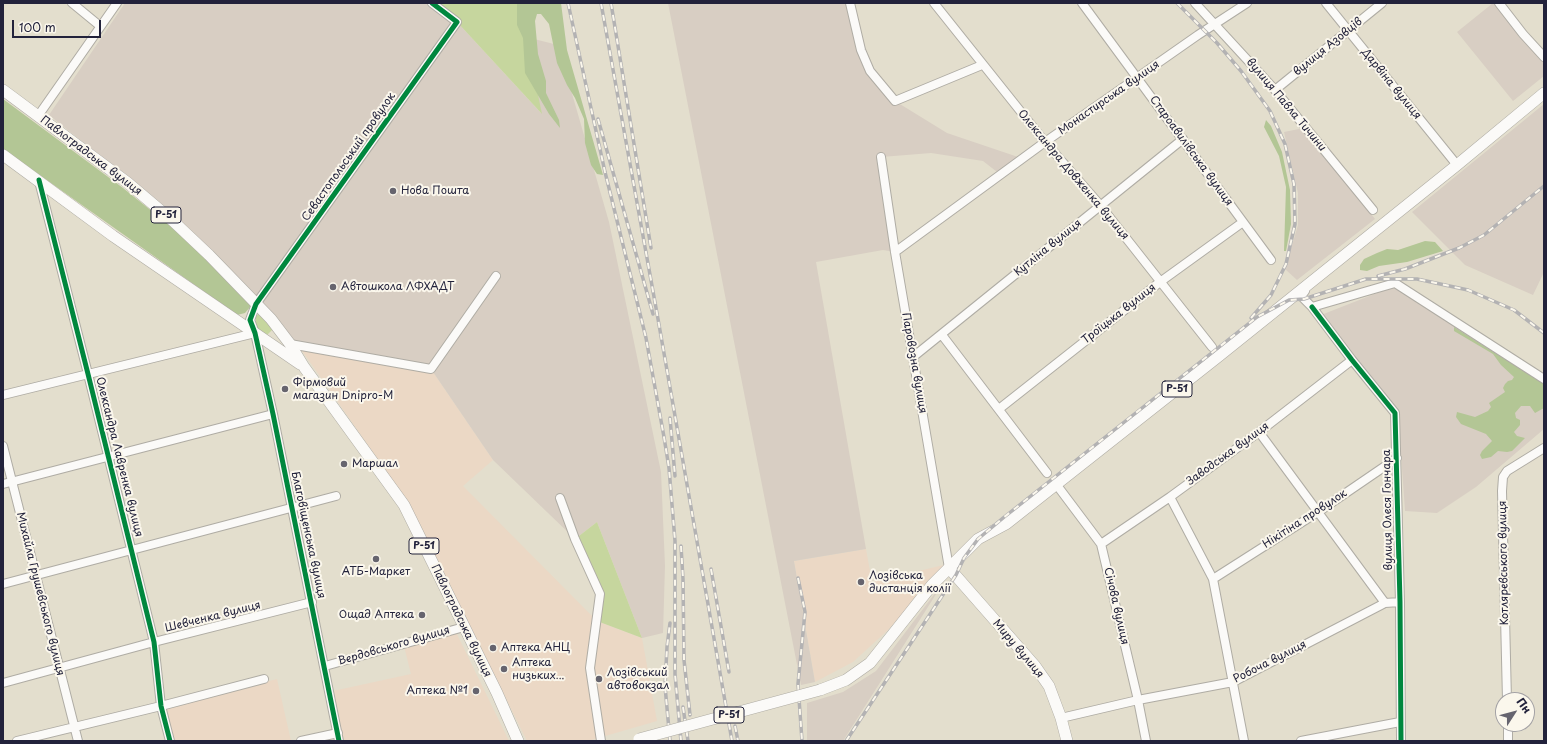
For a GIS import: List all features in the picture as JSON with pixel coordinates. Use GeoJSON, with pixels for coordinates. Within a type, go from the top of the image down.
{"type":"FeatureCollection","features":[{"type":"Feature","properties":{"kind":"main road","name":"Павлоградська вулиця"},"geometry":{"type":"LineString","coordinates":[[3,90],[128,183],[173,221],[209,255],[271,319],[404,505],[497,693],[518,741]]}},
{"type":"Feature","properties":{"kind":"main road","name":"Р-51"},"geometry":{"type":"LineString","coordinates":[[635,740],[820,690],[846,680],[870,663],[932,585],[978,539],[1006,524],[1289,300],[1544,93]]}},
{"type":"Feature","properties":{"kind":"main road","name":"Павлоградська вулиця"},"geometry":{"type":"LineString","coordinates":[[3,155],[39,180],[113,236],[304,367]]}},
{"type":"Feature","properties":{"kind":"main road","name":"Миру вулиця"},"geometry":{"type":"LineString","coordinates":[[949,568],[1035,666],[1049,686],[1062,718],[1067,741]]}},
{"type":"Feature","properties":{"kind":"street"},"geometry":{"type":"LineString","coordinates":[[72,3],[100,26]]}},
{"type":"Feature","properties":{"kind":"street"},"geometry":{"type":"LineString","coordinates":[[38,116],[117,3]]}},
{"type":"Feature","properties":{"kind":"street","name":"Севастопольський провулок"},"geometry":{"type":"LineString","coordinates":[[256,304],[457,22],[432,3]]}},
{"type":"Feature","properties":{"kind":"street"},"geometry":{"type":"LineString","coordinates":[[850,3],[861,50],[870,71],[895,101],[982,65]]}},
{"type":"Feature","properties":{"kind":"street","name":"Олександра Довженка вулиця"},"geometry":{"type":"LineString","coordinates":[[934,3],[1045,142],[1100,205],[1212,347]]}},
{"type":"Feature","properties":{"kind":"street","name":"Староавилівська вулиця"},"geometry":{"type":"LineString","coordinates":[[1082,3],[1138,77],[1271,260]]}},
{"type":"Feature","properties":{"kind":"street","name":"вулиця Павла Тичини"},"geometry":{"type":"LineString","coordinates":[[1195,3],[1216,24],[1275,90],[1373,210]]}},
{"type":"Feature","properties":{"kind":"street","name":"Монастирська вулиця"},"geometry":{"type":"LineString","coordinates":[[895,252],[1045,142],[1247,3]]}},
{"type":"Feature","properties":{"kind":"street","name":"Дарвіна вулиця"},"geometry":{"type":"LineString","coordinates":[[1326,3],[1457,165]]}},
{"type":"Feature","properties":{"kind":"street","name":"вулиця Азовців"},"geometry":{"type":"LineString","coordinates":[[1275,90],[1382,3]]}},
{"type":"Feature","properties":{"kind":"street"},"geometry":{"type":"LineString","coordinates":[[1500,3],[1523,34],[1544,57]]}},
{"type":"Feature","properties":{"kind":"street","name":"Кутліна вулиця"},"geometry":{"type":"LineString","coordinates":[[913,357],[1183,139]]}},
{"type":"Feature","properties":{"kind":"street","name":"Паровозна вулиця"},"geometry":{"type":"LineString","coordinates":[[881,157],[895,252],[949,568]]}},
{"type":"Feature","properties":{"kind":"street","name":"Олександра Лавренка вулиця"},"geometry":{"type":"LineString","coordinates":[[39,180],[154,642],[161,706],[170,741]]}},
{"type":"Feature","properties":{"kind":"street","name":"Троїцька вулиця"},"geometry":{"type":"LineString","coordinates":[[999,409],[1160,282],[1243,222]]}},
{"type":"Feature","properties":{"kind":"street"},"geometry":{"type":"LineString","coordinates":[[290,344],[431,369],[496,276]]}},
{"type":"Feature","properties":{"kind":"street"},"geometry":{"type":"LineString","coordinates":[[1312,307],[1395,283],[1544,379]]}},
{"type":"Feature","properties":{"kind":"street","name":"вулиця Олеся Гончара"},"geometry":{"type":"LineString","coordinates":[[1305,291],[1301,296],[1312,307],[1395,413],[1400,602],[1401,741]]}},
{"type":"Feature","properties":{"kind":"street","name":"Благовіщенська вулиця"},"geometry":{"type":"LineString","coordinates":[[256,304],[250,320],[255,333],[293,508],[338,737]]}},
{"type":"Feature","properties":{"kind":"street"},"geometry":{"type":"LineString","coordinates":[[3,395],[255,333]]}},
{"type":"Feature","properties":{"kind":"street"},"geometry":{"type":"LineString","coordinates":[[942,335],[1047,473]]}},
{"type":"Feature","properties":{"kind":"street","name":"Заводська вулиця"},"geometry":{"type":"LineString","coordinates":[[1101,544],[1170,497],[1259,432],[1352,360]]}},
{"type":"Feature","properties":{"kind":"street"},"geometry":{"type":"LineString","coordinates":[[3,484],[273,414]]}},
{"type":"Feature","properties":{"kind":"street"},"geometry":{"type":"LineString","coordinates":[[1259,432],[1385,602]]}},
{"type":"Feature","properties":{"kind":"street","name":"Михайла Грушевського вулиця"},"geometry":{"type":"LineString","coordinates":[[3,446],[78,741]]}},
{"type":"Feature","properties":{"kind":"street","name":"Котляревського вулиця"},"geometry":{"type":"LineString","coordinates":[[1507,692],[1502,491],[1503,477],[1507,471],[1544,448]]}},
{"type":"Feature","properties":{"kind":"street","name":"Нікітіна провулок"},"geometry":{"type":"LineString","coordinates":[[1213,579],[1318,512],[1397,458]]}},
{"type":"Feature","properties":{"kind":"street","name":"Січова вулиця"},"geometry":{"type":"LineString","coordinates":[[1056,484],[1101,544],[1138,700],[1146,741]]}},
{"type":"Feature","properties":{"kind":"street"},"geometry":{"type":"LineString","coordinates":[[3,584],[336,496]]}},
{"type":"Feature","properties":{"kind":"street"},"geometry":{"type":"LineString","coordinates":[[1170,497],[1213,579],[1234,682],[1244,741]]}},
{"type":"Feature","properties":{"kind":"street"},"geometry":{"type":"LineString","coordinates":[[560,498],[575,539],[600,594],[590,668],[601,741]]}},
{"type":"Feature","properties":{"kind":"street","name":"Шевченка вулиця"},"geometry":{"type":"LineString","coordinates":[[3,683],[154,642],[312,602]]}},
{"type":"Feature","properties":{"kind":"street","name":"Робоча вулиця"},"geometry":{"type":"LineString","coordinates":[[1062,718],[1138,700],[1234,682],[1385,602],[1400,602]]}},
{"type":"Feature","properties":{"kind":"street","name":"Вердовського вулиця"},"geometry":{"type":"LineString","coordinates":[[324,666],[464,627]]}},
{"type":"Feature","properties":{"kind":"street"},"geometry":{"type":"LineString","coordinates":[[16,741],[74,728],[264,679]]}},
{"type":"Feature","properties":{"kind":"street"},"geometry":{"type":"LineString","coordinates":[[1301,741],[1400,722]]}},
{"type":"Feature","properties":{"kind":"street"},"geometry":{"type":"LineString","coordinates":[[301,741],[338,737]]}},
{"type":"Feature","properties":{"kind":"shaded area"},"geometry":{"type":"Polygon","coordinates":[[[125,3],[432,3],[457,22],[541,113],[526,37],[558,45],[609,222],[661,472],[665,566],[663,633],[642,638],[597,522],[575,539],[493,460],[431,369],[298,345],[260,299],[187,226],[49,115],[125,3]]]}},
{"type":"Feature","properties":{"kind":"shaded area"},"geometry":{"type":"Polygon","coordinates":[[[668,3],[850,3],[870,71],[895,101],[947,133],[1024,159],[1001,175],[983,161],[931,153],[881,157],[895,252],[883,250],[816,262],[866,549],[794,561],[815,682],[801,685],[668,3]]]}},
{"type":"Feature","properties":{"kind":"shaded area"},"geometry":{"type":"Polygon","coordinates":[[[1493,3],[1544,62],[1544,76],[1513,101],[1457,32],[1493,3]]]}},
{"type":"Feature","properties":{"kind":"shaded area"},"geometry":{"type":"Polygon","coordinates":[[[1544,104],[1544,272],[1533,295],[1465,265],[1412,212],[1544,104]]]}},
{"type":"Feature","properties":{"kind":"shaded area"},"geometry":{"type":"Polygon","coordinates":[[[1304,128],[1375,219],[1297,280],[1285,269],[1298,225],[1298,193],[1284,132],[1304,128]]]}},
{"type":"Feature","properties":{"kind":"shaded area"},"geometry":{"type":"Polygon","coordinates":[[[1395,286],[1544,379],[1544,429],[1476,487],[1437,513],[1405,511],[1398,411],[1321,315],[1395,286]]]}},
{"type":"Feature","properties":{"kind":"shaded area"},"geometry":{"type":"Polygon","coordinates":[[[298,345],[431,369],[493,460],[463,486],[597,621],[642,638],[657,721],[588,741],[527,741],[409,504],[298,345]]]}},
{"type":"Feature","properties":{"kind":"shaded area"},"geometry":{"type":"Polygon","coordinates":[[[866,549],[872,582],[948,564],[888,630],[853,662],[815,682],[794,561],[866,549]]]}},
{"type":"Feature","properties":{"kind":"shaded area"},"geometry":{"type":"Polygon","coordinates":[[[945,580],[843,741],[807,741],[807,703],[843,692],[876,671],[945,580]]]}},
{"type":"Feature","properties":{"kind":"shaded area"},"geometry":{"type":"Polygon","coordinates":[[[454,628],[509,741],[344,741],[333,691],[411,674],[403,642],[454,628]]]}},
{"type":"Feature","properties":{"kind":"shaded area"},"geometry":{"type":"Polygon","coordinates":[[[277,679],[291,741],[172,741],[163,708],[277,679]]]}},
{"type":"Feature","properties":{"kind":"green space"},"geometry":{"type":"Polygon","coordinates":[[[432,3],[519,3],[542,114],[457,22],[432,3]]]}},
{"type":"Feature","properties":{"kind":"green space"},"geometry":{"type":"Polygon","coordinates":[[[517,3],[561,3],[567,50],[603,175],[597,174],[591,165],[585,143],[584,119],[557,63],[549,24],[541,14],[537,14],[535,21],[538,54],[546,81],[546,93],[559,120],[560,128],[549,114],[525,73],[523,38],[517,25],[517,3]]]}},
{"type":"Feature","properties":{"kind":"green space"},"geometry":{"type":"Polygon","coordinates":[[[3,99],[123,188],[199,249],[251,306],[245,313],[237,315],[3,149],[3,99]]]}},
{"type":"Feature","properties":{"kind":"green space"},"geometry":{"type":"Polygon","coordinates":[[[1266,120],[1271,126],[1282,152],[1290,190],[1291,224],[1286,251],[1284,251],[1286,187],[1279,156],[1264,127],[1266,120]]]}},
{"type":"Feature","properties":{"kind":"green space"},"geometry":{"type":"Polygon","coordinates":[[[1425,241],[1435,242],[1443,251],[1407,262],[1379,266],[1367,271],[1360,270],[1360,265],[1364,259],[1377,253],[1387,249],[1398,250],[1425,241]]]}},
{"type":"Feature","properties":{"kind":"green space"},"geometry":{"type":"Polygon","coordinates":[[[259,314],[270,325],[272,330],[267,335],[261,334],[256,327],[256,316],[259,314]]]}},
{"type":"Feature","properties":{"kind":"green space"},"geometry":{"type":"Polygon","coordinates":[[[1454,327],[1544,384],[1544,408],[1535,413],[1530,406],[1521,406],[1515,413],[1516,418],[1520,420],[1520,425],[1514,432],[1517,436],[1525,438],[1512,451],[1498,451],[1491,457],[1482,459],[1480,455],[1482,451],[1492,441],[1486,434],[1461,424],[1456,417],[1457,412],[1475,417],[1488,411],[1491,407],[1489,403],[1505,392],[1503,388],[1505,384],[1514,377],[1501,365],[1493,354],[1454,331],[1454,327]]]}},
{"type":"Feature","properties":{"kind":"green space"},"geometry":{"type":"Polygon","coordinates":[[[597,522],[642,638],[597,621],[600,594],[575,539],[597,522]]]}},
{"type":"Feature","properties":{"kind":"railway"},"geometry":{"type":"LineString","coordinates":[[568,3],[605,172],[646,338],[669,468],[675,541],[675,674],[681,741]]}},
{"type":"Feature","properties":{"kind":"railway"},"geometry":{"type":"LineString","coordinates":[[601,3],[732,741]]}},
{"type":"Feature","properties":{"kind":"railway"},"geometry":{"type":"LineString","coordinates":[[611,3],[651,248]]}},
{"type":"Feature","properties":{"kind":"railway"},"geometry":{"type":"LineString","coordinates":[[1177,3],[1217,43],[1241,71],[1270,111],[1285,144],[1294,184],[1295,224],[1286,264],[1271,295],[1251,318]]}},
{"type":"Feature","properties":{"kind":"railway"},"geometry":{"type":"LineString","coordinates":[[598,119],[653,314]]}},
{"type":"Feature","properties":{"kind":"railway"},"geometry":{"type":"LineString","coordinates":[[1378,276],[1405,269],[1459,248],[1484,235],[1544,186]]}},
{"type":"Feature","properties":{"kind":"railway"},"geometry":{"type":"LineString","coordinates":[[846,741],[956,575],[964,558],[978,539],[1257,317],[1289,300],[1304,299],[1366,279],[1417,279],[1468,290],[1514,310],[1544,333]]}},
{"type":"Feature","properties":{"kind":"railway"},"geometry":{"type":"LineString","coordinates":[[670,418],[675,476]]}},
{"type":"Feature","properties":{"kind":"railway"},"geometry":{"type":"LineString","coordinates":[[681,546],[684,660],[690,715]]}},
{"type":"Feature","properties":{"kind":"railway"},"geometry":{"type":"LineString","coordinates":[[711,569],[729,672]]}},
{"type":"Feature","properties":{"kind":"railway"},"geometry":{"type":"LineString","coordinates":[[798,578],[805,612],[798,684],[802,741]]}},
{"type":"Feature","properties":{"kind":"railway"},"geometry":{"type":"LineString","coordinates":[[670,623],[665,686],[670,741]]}},
{"type":"Feature","properties":{"kind":"railway"},"geometry":{"type":"LineString","coordinates":[[683,707],[688,741]]}},
{"type":"Feature","properties":{"kind":"railway"},"geometry":{"type":"LineString","coordinates":[[735,726],[738,741]]}},
{"type":"Feature","properties":{"kind":"cycle path"},"geometry":{"type":"LineString","coordinates":[[339,741],[273,414],[255,333],[250,320],[256,304],[457,22],[432,3]]}},
{"type":"Feature","properties":{"kind":"cycle path"},"geometry":{"type":"LineString","coordinates":[[39,180],[154,642],[161,706],[170,741]]}},
{"type":"Feature","properties":{"kind":"cycle path"},"geometry":{"type":"LineString","coordinates":[[1312,307],[1395,413],[1400,602],[1401,741]]}},
{"type":"Feature","properties":{"kind":"place","name":"Нова Пошта"},"geometry":{"type":"Point","coordinates":[393,191]}},
{"type":"Feature","properties":{"kind":"place","name":"Автошкола ЛФХАДТ"},"geometry":{"type":"Point","coordinates":[333,287]}},
{"type":"Feature","properties":{"kind":"place","name":"Фірмовий магазин Dnipro-M"},"geometry":{"type":"Point","coordinates":[285,389]}},
{"type":"Feature","properties":{"kind":"place","name":"Маршал"},"geometry":{"type":"Point","coordinates":[344,464]}},
{"type":"Feature","properties":{"kind":"place","name":"АТБ-Маркет"},"geometry":{"type":"Point","coordinates":[376,559]}},
{"type":"Feature","properties":{"kind":"place","name":"Лозівська дистанція колії"},"geometry":{"type":"Point","coordinates":[861,582]}},
{"type":"Feature","properties":{"kind":"place","name":"Ощад Аптека"},"geometry":{"type":"Point","coordinates":[422,615]}},
{"type":"Feature","properties":{"kind":"place","name":"Аптека АНЦ"},"geometry":{"type":"Point","coordinates":[493,648]}},
{"type":"Feature","properties":{"kind":"place","name":"Аптека низьких..."},"geometry":{"type":"Point","coordinates":[504,669]}},
{"type":"Feature","properties":{"kind":"place","name":"Лозівський автовокзал"},"geometry":{"type":"Point","coordinates":[599,679]}},
{"type":"Feature","properties":{"kind":"place","name":"Аптека №1"},"geometry":{"type":"Point","coordinates":[476,691]}}]}
